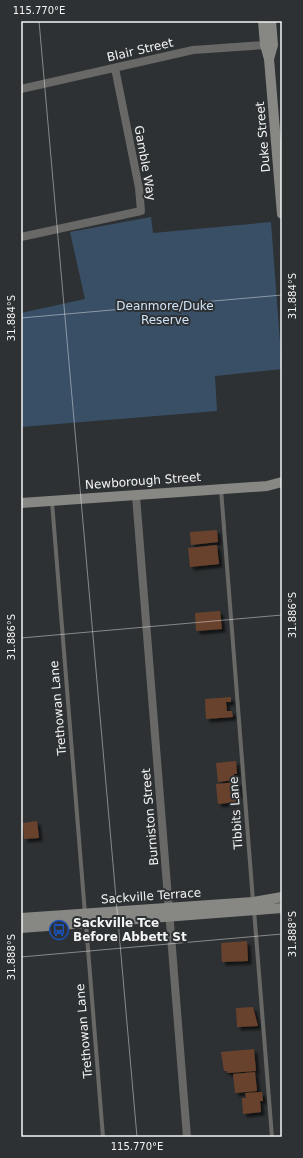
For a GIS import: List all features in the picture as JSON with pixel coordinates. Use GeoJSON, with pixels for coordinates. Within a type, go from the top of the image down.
{"type":"FeatureCollection","features":[{"type":"Feature","properties":{"kind":"main road","name":"Duke Street"},"geometry":{"type":"LineString","coordinates":[[263,21],[265,45],[269,59],[282,214]]}},
{"type":"Feature","properties":{"kind":"main road","name":"Duke Street"},"geometry":{"type":"LineString","coordinates":[[269,59],[273,45],[271,21]]}},
{"type":"Feature","properties":{"kind":"main road","name":"Newborough Street"},"geometry":{"type":"LineString","coordinates":[[267,486],[282,482]]}},
{"type":"Feature","properties":{"kind":"main road","name":"Newborough Street"},"geometry":{"type":"LineString","coordinates":[[21,503],[136,496],[221,488],[267,486],[282,488]]}},
{"type":"Feature","properties":{"kind":"main road","name":"Sackville Terrace"},"geometry":{"type":"LineString","coordinates":[[254,906],[282,897]]}},
{"type":"Feature","properties":{"kind":"main road","name":"Sackville Terrace"},"geometry":{"type":"LineString","coordinates":[[21,918],[85,918],[254,906],[282,908]]}},
{"type":"Feature","properties":{"kind":"main road","name":"Sackville Terrace"},"geometry":{"type":"LineString","coordinates":[[21,928],[85,918]]}},
{"type":"Feature","properties":{"kind":"street","name":"Blair Street"},"geometry":{"type":"LineString","coordinates":[[21,89],[193,50],[265,45]]}},
{"type":"Feature","properties":{"kind":"street","name":"Gamble Way"},"geometry":{"type":"LineString","coordinates":[[21,237],[141,211],[139,188],[116,68]]}},
{"type":"Feature","properties":{"kind":"street","name":"Burniston Street"},"geometry":{"type":"LineString","coordinates":[[136,496],[187,1137]]}},
{"type":"Feature","properties":{"kind":"lane","name":"Tibbits Lane"},"geometry":{"type":"LineString","coordinates":[[221,488],[272,1137]]}},
{"type":"Feature","properties":{"kind":"lane","name":"Trethowan Lane"},"geometry":{"type":"LineString","coordinates":[[52,501],[103,1137]]}},
{"type":"Feature","properties":{"kind":"green space","name":"Deanmore/Duke Reserve"},"geometry":{"type":"Polygon","coordinates":[[[151,217],[153,233],[271,222],[282,369],[215,376],[217,411],[21,427],[21,313],[85,299],[70,232],[151,217]]]}},
{"type":"Feature","properties":{"kind":"building"},"geometry":{"type":"Polygon","coordinates":[[[217,530],[218,542],[191,545],[190,532],[217,530]]]}},
{"type":"Feature","properties":{"kind":"building"},"geometry":{"type":"Polygon","coordinates":[[[217,545],[219,564],[190,567],[188,548],[217,545]]]}},
{"type":"Feature","properties":{"kind":"building"},"geometry":{"type":"Polygon","coordinates":[[[220,611],[222,629],[196,631],[195,613],[220,611]]]}},
{"type":"Feature","properties":{"kind":"building"},"geometry":{"type":"Polygon","coordinates":[[[231,697],[231,702],[226,702],[227,711],[232,711],[233,717],[206,719],[205,699],[231,697]]]}},
{"type":"Feature","properties":{"kind":"building"},"geometry":{"type":"Polygon","coordinates":[[[236,761],[237,774],[234,774],[234,780],[218,782],[216,763],[236,761]]]}},
{"type":"Feature","properties":{"kind":"building"},"geometry":{"type":"Polygon","coordinates":[[[238,782],[239,794],[236,794],[236,802],[218,804],[216,784],[238,782]]]}},
{"type":"Feature","properties":{"kind":"building"},"geometry":{"type":"Polygon","coordinates":[[[37,821],[39,838],[24,839],[23,823],[37,821]]]}},
{"type":"Feature","properties":{"kind":"building"},"geometry":{"type":"Polygon","coordinates":[[[247,941],[248,961],[222,962],[221,943],[247,941]]]}},
{"type":"Feature","properties":{"kind":"building"},"geometry":{"type":"Polygon","coordinates":[[[253,1007],[258,1026],[237,1027],[236,1008],[253,1007]]]}},
{"type":"Feature","properties":{"kind":"building"},"geometry":{"type":"Polygon","coordinates":[[[254,1049],[256,1071],[227,1073],[227,1071],[224,1071],[221,1052],[254,1049]]]}},
{"type":"Feature","properties":{"kind":"building"},"geometry":{"type":"Polygon","coordinates":[[[255,1072],[257,1091],[235,1093],[233,1074],[255,1072]]]}},
{"type":"Feature","properties":{"kind":"building"},"geometry":{"type":"Polygon","coordinates":[[[262,1092],[263,1101],[260,1101],[261,1112],[243,1114],[242,1098],[246,1098],[245,1093],[262,1092]]]}},
{"type":"Feature","properties":{"kind":"place","name":"Sackville Tce Before Abbett St"},"geometry":{"type":"Point","coordinates":[59,930]}}]}
